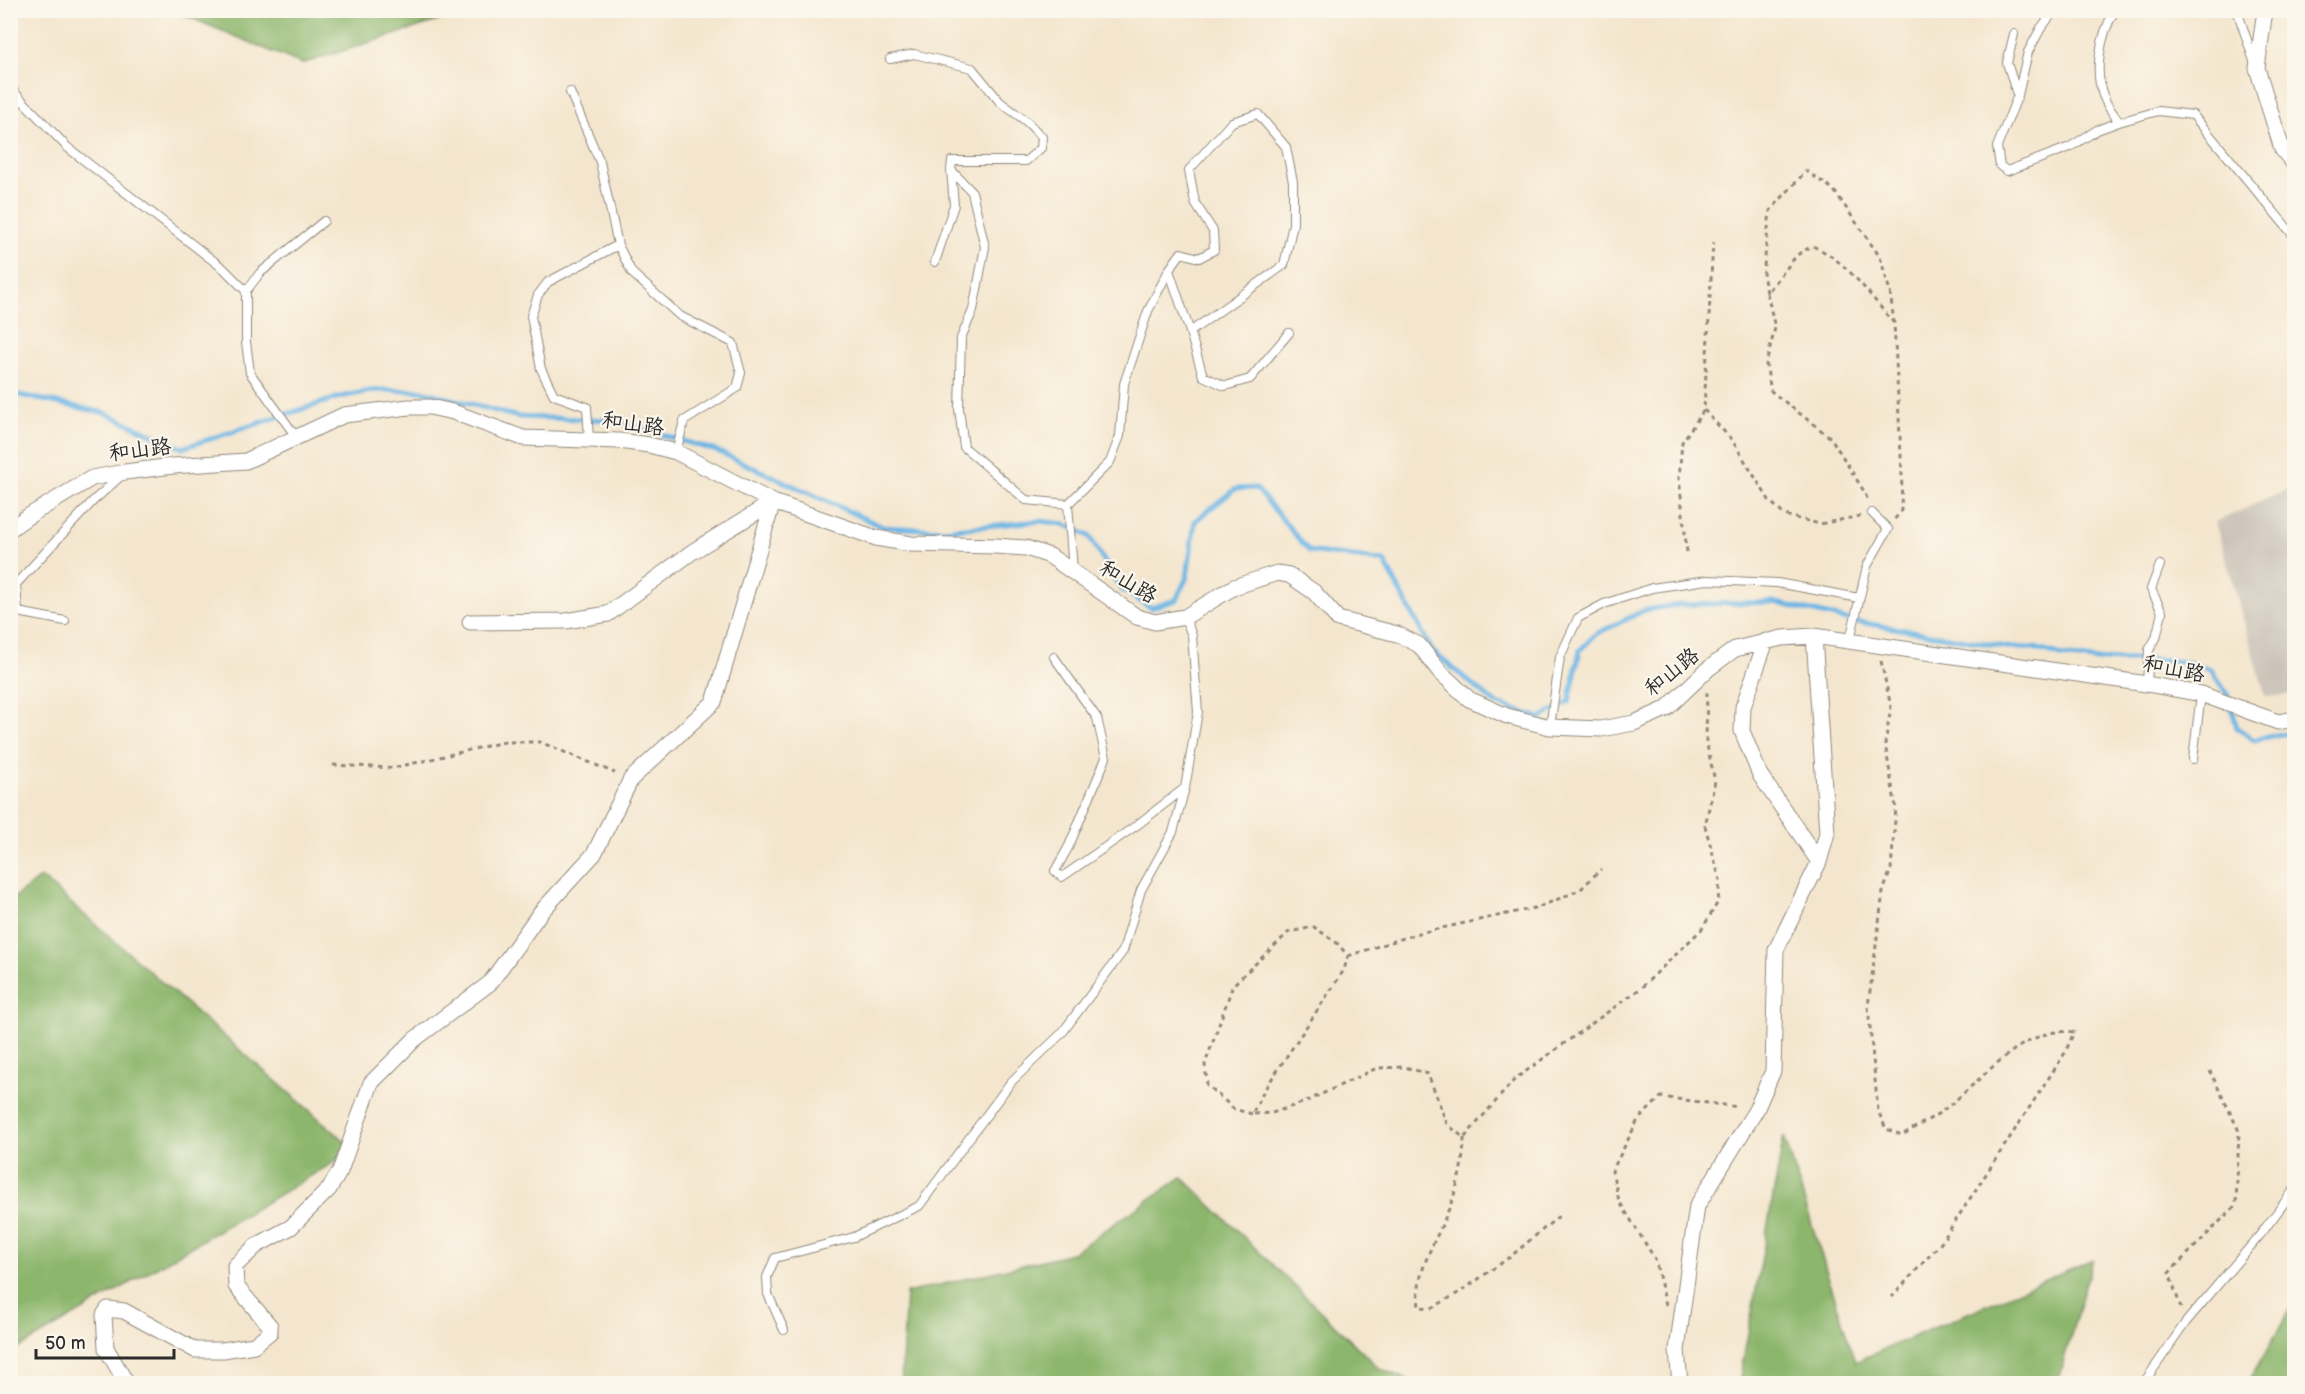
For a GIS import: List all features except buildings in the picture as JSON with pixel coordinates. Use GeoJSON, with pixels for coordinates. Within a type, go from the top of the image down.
{"type":"FeatureCollection","features":[{"type":"Feature","properties":{"kind":"street"},"geometry":{"type":"LineString","coordinates":[[2265,10],[2256,68],[2282,150],[2295,164]]}},
{"type":"Feature","properties":{"kind":"street","name":"和山路"},"geometry":{"type":"LineString","coordinates":[[10,529],[92,478],[125,472],[246,461],[344,415],[409,407],[430,407],[453,412],[523,438],[649,445],[676,452],[773,502],[876,538],[911,544],[1026,549],[1050,556],[1137,617],[1155,622],[1185,617],[1234,588],[1277,573],[1289,575],[1314,592],[1338,619],[1398,634],[1419,645],[1440,672],[1469,699],[1507,716],[1550,727],[1601,729],[1634,723],[1666,709],[1708,669],[1735,649],[1766,641],[1814,636],[2148,684],[2201,694],[2278,722],[2295,719]]}},
{"type":"Feature","properties":{"kind":"street"},"geometry":{"type":"LineString","coordinates":[[470,622],[566,621],[608,614],[692,552],[773,502]]}},
{"type":"Feature","properties":{"kind":"street"},"geometry":{"type":"LineString","coordinates":[[127,1383],[106,1348],[104,1315],[108,1309],[124,1311],[195,1350],[223,1350],[254,1345],[270,1332],[270,1326],[236,1286],[235,1266],[256,1246],[291,1227],[329,1189],[340,1172],[371,1083],[415,1039],[490,983],[540,913],[594,854],[631,779],[714,702],[773,502]]}},
{"type":"Feature","properties":{"kind":"street"},"geometry":{"type":"LineString","coordinates":[[1680,1383],[1677,1350],[1697,1206],[1756,1110],[1773,1071],[1776,950],[1819,862],[1827,833],[1814,636]]}},
{"type":"Feature","properties":{"kind":"street"},"geometry":{"type":"LineString","coordinates":[[1766,641],[1743,707],[1742,731],[1760,775],[1819,862]]}},
{"type":"Feature","properties":{"kind":"lane"},"geometry":{"type":"LineString","coordinates":[[2055,10],[2041,28],[2028,52],[2018,95],[1997,147],[2000,166],[2007,171],[2070,147],[2097,130],[2158,111],[2193,115],[2295,236]]}},
{"type":"Feature","properties":{"kind":"lane"},"geometry":{"type":"LineString","coordinates":[[2115,10],[2106,26],[2100,57],[2099,78],[2105,101],[2120,122]]}},
{"type":"Feature","properties":{"kind":"lane"},"geometry":{"type":"LineString","coordinates":[[2237,10],[2256,68]]}},
{"type":"Feature","properties":{"kind":"lane"},"geometry":{"type":"LineString","coordinates":[[2014,34],[2007,63],[2018,95]]}},
{"type":"Feature","properties":{"kind":"lane"},"geometry":{"type":"LineString","coordinates":[[890,59],[914,54],[972,68],[1000,102],[1026,121],[1041,137],[1041,148],[1026,161],[952,161],[954,205],[935,261]]}},
{"type":"Feature","properties":{"kind":"lane"},"geometry":{"type":"LineString","coordinates":[[10,86],[14,96],[67,147],[224,269],[246,291]]}},
{"type":"Feature","properties":{"kind":"lane"},"geometry":{"type":"LineString","coordinates":[[570,92],[600,162],[618,245],[632,273],[680,316],[733,343],[741,373],[737,388],[684,421],[676,452]]}},
{"type":"Feature","properties":{"kind":"lane"},"geometry":{"type":"LineString","coordinates":[[1073,572],[1068,504],[1110,462],[1120,436],[1124,384],[1148,310],[1169,270],[1181,253],[1199,258],[1214,250],[1213,231],[1195,203],[1189,170],[1232,122],[1258,114],[1286,147],[1293,182],[1293,224],[1284,265],[1190,332]]}},
{"type":"Feature","properties":{"kind":"lane"},"geometry":{"type":"LineString","coordinates":[[951,170],[972,192],[985,247],[973,310],[961,338],[959,409],[964,447],[1026,500],[1068,504]]}},
{"type":"Feature","properties":{"kind":"lane"},"geometry":{"type":"LineString","coordinates":[[297,438],[250,373],[246,342],[246,291],[260,273],[324,221]]}},
{"type":"Feature","properties":{"kind":"lane"},"geometry":{"type":"LineString","coordinates":[[589,440],[587,407],[554,395],[541,369],[531,316],[538,295],[548,282],[618,245]]}},
{"type":"Feature","properties":{"kind":"lane"},"geometry":{"type":"LineString","coordinates":[[1169,270],[1203,376],[1225,386],[1250,379],[1288,333]]}},
{"type":"Feature","properties":{"kind":"lane"},"geometry":{"type":"LineString","coordinates":[[64,621],[18,612],[16,584],[93,501],[125,472]]}},
{"type":"Feature","properties":{"kind":"lane"},"geometry":{"type":"LineString","coordinates":[[1850,640],[1868,566],[1888,529],[1872,513]]}},
{"type":"Feature","properties":{"kind":"lane"},"geometry":{"type":"LineString","coordinates":[[2148,684],[2149,650],[2156,638],[2162,612],[2151,589],[2160,565]]}},
{"type":"Feature","properties":{"kind":"lane"},"geometry":{"type":"LineString","coordinates":[[1550,727],[1560,657],[1578,618],[1604,604],[1653,588],[1707,580],[1777,583],[1859,598]]}},
{"type":"Feature","properties":{"kind":"lane"},"geometry":{"type":"LineString","coordinates":[[784,1330],[768,1294],[767,1277],[775,1258],[854,1237],[919,1206],[1011,1082],[1062,1033],[1122,951],[1141,890],[1173,832],[1185,788],[1198,712],[1192,636],[1185,617]]}},
{"type":"Feature","properties":{"kind":"lane"},"geometry":{"type":"LineString","coordinates":[[1054,657],[1097,718],[1106,758],[1069,846],[1055,871],[1062,877],[1137,825],[1185,788]]}},
{"type":"Feature","properties":{"kind":"lane"},"geometry":{"type":"LineString","coordinates":[[2193,759],[2201,694]]}},
{"type":"Feature","properties":{"kind":"lane"},"geometry":{"type":"LineString","coordinates":[[2143,1383],[2186,1322],[2295,1190]]}},
{"type":"Feature","properties":{"kind":"path"},"geometry":{"type":"LineString","coordinates":[[1704,410],[1732,440],[1769,500],[1784,515],[1820,524],[1872,513],[1865,493],[1831,438],[1771,391],[1766,364],[1775,328],[1763,274],[1770,211],[1806,171],[1833,189],[1880,257],[1890,291],[1894,322],[1902,474],[1901,510],[1888,529]]}},
{"type":"Feature","properties":{"kind":"path"},"geometry":{"type":"LineString","coordinates":[[1687,552],[1679,478],[1682,442],[1704,410],[1713,242]]}},
{"type":"Feature","properties":{"kind":"path"},"geometry":{"type":"LineString","coordinates":[[1767,293],[1797,255],[1812,246],[1827,252],[1894,322]]}},
{"type":"Feature","properties":{"kind":"path"},"geometry":{"type":"LineString","coordinates":[[1877,645],[1891,707],[1885,744],[1896,808],[1892,869],[1883,892],[1868,1006],[1878,1111],[1886,1129],[1902,1136],[1945,1109],[2013,1050],[2057,1030],[2074,1032],[2065,1053],[1972,1198],[1941,1243],[1892,1297]]}},
{"type":"Feature","properties":{"kind":"path"},"geometry":{"type":"LineString","coordinates":[[1559,1216],[1510,1257],[1460,1292],[1432,1308],[1419,1307],[1417,1292],[1431,1246],[1450,1206],[1464,1158],[1464,1138],[1515,1079],[1641,988],[1702,929],[1718,902],[1720,880],[1705,826],[1715,782],[1706,741],[1708,669]]}},
{"type":"Feature","properties":{"kind":"path"},"geometry":{"type":"LineString","coordinates":[[333,765],[393,768],[504,742],[540,742],[631,779]]}},
{"type":"Feature","properties":{"kind":"path"},"geometry":{"type":"LineString","coordinates":[[1348,957],[1419,933],[1539,907],[1581,890],[1601,869]]}},
{"type":"Feature","properties":{"kind":"path"},"geometry":{"type":"LineString","coordinates":[[1348,957],[1337,943],[1314,927],[1289,932],[1233,985],[1204,1064],[1207,1085],[1234,1109],[1252,1114],[1272,1113],[1305,1102],[1377,1068],[1405,1067],[1428,1074],[1447,1124],[1464,1138]]}},
{"type":"Feature","properties":{"kind":"path"},"geometry":{"type":"LineString","coordinates":[[1252,1114],[1265,1089],[1344,970],[1348,957]]}},
{"type":"Feature","properties":{"kind":"path"},"geometry":{"type":"LineString","coordinates":[[2186,1322],[2169,1273],[2236,1204],[2239,1131],[2210,1071]]}},
{"type":"Feature","properties":{"kind":"path"},"geometry":{"type":"LineString","coordinates":[[1666,1305],[1655,1259],[1619,1201],[1612,1171],[1638,1120],[1660,1097],[1756,1110]]}},
{"type":"Feature","properties":{"kind":"shaded area"},"geometry":{"type":"Polygon","coordinates":[[[2294,487],[2294,694],[2266,697],[2215,522],[2294,487]]]}},
{"type":"Feature","properties":{"kind":"green space"},"geometry":{"type":"Polygon","coordinates":[[[174,11],[469,11],[302,64],[174,11]]]}},
{"type":"Feature","properties":{"kind":"green space"},"geometry":{"type":"Polygon","coordinates":[[[41,877],[355,1150],[11,1353],[11,900],[41,877]]]}},
{"type":"Feature","properties":{"kind":"green space"},"geometry":{"type":"Polygon","coordinates":[[[1784,1136],[1855,1362],[2093,1259],[2057,1383],[1739,1383],[1784,1136]]]}},
{"type":"Feature","properties":{"kind":"green space"},"geometry":{"type":"Polygon","coordinates":[[[1182,1177],[1379,1368],[1415,1383],[901,1383],[906,1293],[1072,1253],[1182,1177]]]}},
{"type":"Feature","properties":{"kind":"green space"},"geometry":{"type":"Polygon","coordinates":[[[2294,1303],[2294,1383],[2248,1383],[2294,1303]]]}},
{"type":"Feature","properties":{"kind":"waterway"},"geometry":{"type":"LineString","coordinates":[[10,393],[105,413],[182,448],[340,397],[376,390],[422,391],[518,417],[612,420],[717,451],[883,527],[943,530],[1040,521],[1064,524],[1089,536],[1121,589],[1151,608],[1176,600],[1187,577],[1195,521],[1235,489],[1256,488],[1309,551],[1384,561],[1432,651],[1495,703],[1540,718],[1569,702],[1580,650],[1596,634],[1645,610],[1678,605],[1773,602],[1852,621],[2013,648],[2034,648],[2062,656],[2093,660],[2162,660],[2191,663],[2211,670],[2229,697],[2237,728],[2254,740],[2294,731]]}}]}
